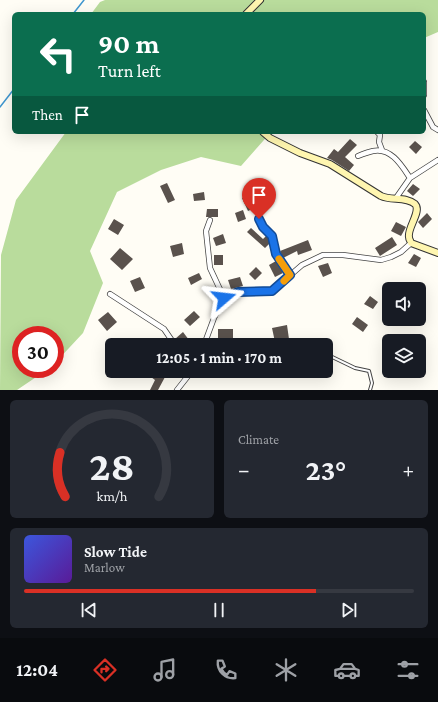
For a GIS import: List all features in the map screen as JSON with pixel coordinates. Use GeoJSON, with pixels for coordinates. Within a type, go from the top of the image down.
{"type":"FeatureCollection","features":[{"type":"Feature","properties":{"kind":"street"},"geometry":{"type":"LineString","coordinates":[[248,12],[260,0]]}},
{"type":"Feature","properties":{"kind":"street"},"geometry":{"type":"LineString","coordinates":[[426,114],[433,127],[438,130]]}},
{"type":"Feature","properties":{"kind":"street"},"geometry":{"type":"LineString","coordinates":[[265,134],[270,138],[300,153],[330,164],[381,196],[386,198],[396,198],[414,204],[416,207],[416,212],[409,230],[409,237],[412,243],[438,253]]}},
{"type":"Feature","properties":{"kind":"street"},"geometry":{"type":"LineString","coordinates":[[379,134],[379,142],[382,150]]}},
{"type":"Feature","properties":{"kind":"street"},"geometry":{"type":"LineString","coordinates":[[358,156],[374,150],[382,150],[397,159],[410,178]]}},
{"type":"Feature","properties":{"kind":"street"},"geometry":{"type":"LineString","coordinates":[[396,198],[410,178],[438,160]]}},
{"type":"Feature","properties":{"kind":"street"},"geometry":{"type":"LineString","coordinates":[[259,219],[263,227],[272,236],[276,254],[290,275]]}},
{"type":"Feature","properties":{"kind":"street"},"geometry":{"type":"LineString","coordinates":[[210,220],[206,231],[210,268],[224,298]]}},
{"type":"Feature","properties":{"kind":"street"},"geometry":{"type":"LineString","coordinates":[[207,338],[224,298],[238,292],[272,291],[302,265],[323,255],[343,255],[381,260],[401,252],[412,243]]}},
{"type":"Feature","properties":{"kind":"street"},"geometry":{"type":"LineString","coordinates":[[110,294],[164,329],[170,338]]}},
{"type":"Feature","properties":{"kind":"street"},"geometry":{"type":"LineString","coordinates":[[177,390],[186,378]]}},
{"type":"Feature","properties":{"kind":"lane"},"geometry":{"type":"LineString","coordinates":[[333,357],[355,368],[369,371],[372,383],[370,390]]}},
{"type":"Feature","properties":{"kind":"green space"},"geometry":{"type":"Polygon","coordinates":[[[105,0],[438,0],[438,32],[426,37],[426,12],[92,12],[100,2],[105,0]]]}},
{"type":"Feature","properties":{"kind":"green space"},"geometry":{"type":"Polygon","coordinates":[[[65,134],[269,134],[241,166],[201,157],[161,170],[117,192],[90,251],[103,283],[83,333],[64,353],[64,326],[12,326],[12,378],[35,378],[17,390],[0,390],[1,255],[16,200],[65,134]]]}},
{"type":"Feature","properties":{"kind":"building"},"geometry":{"type":"Polygon","coordinates":[[[350,139],[357,145],[345,157],[354,165],[349,171],[327,158],[334,149],[338,152],[350,139]]]}},
{"type":"Feature","properties":{"kind":"building"},"geometry":{"type":"Polygon","coordinates":[[[415,141],[422,147],[416,154],[409,147],[415,141]]]}},
{"type":"Feature","properties":{"kind":"building"},"geometry":{"type":"Polygon","coordinates":[[[167,183],[175,200],[168,203],[160,186],[167,183]]]}},
{"type":"Feature","properties":{"kind":"building"},"geometry":{"type":"Polygon","coordinates":[[[413,184],[420,189],[413,196],[407,191],[413,184]]]}},
{"type":"Feature","properties":{"kind":"building"},"geometry":{"type":"Polygon","coordinates":[[[204,192],[205,200],[194,201],[193,194],[204,192]]]}},
{"type":"Feature","properties":{"kind":"building"},"geometry":{"type":"Polygon","coordinates":[[[253,193],[259,206],[248,211],[242,198],[253,193]]]}},
{"type":"Feature","properties":{"kind":"building"},"geometry":{"type":"Polygon","coordinates":[[[207,209],[218,209],[218,217],[206,217],[207,209]]]}},
{"type":"Feature","properties":{"kind":"building"},"geometry":{"type":"Polygon","coordinates":[[[243,210],[246,219],[238,222],[235,213],[243,210]]]}},
{"type":"Feature","properties":{"kind":"building"},"geometry":{"type":"Polygon","coordinates":[[[427,213],[432,219],[423,228],[418,222],[427,213]]]}},
{"type":"Feature","properties":{"kind":"building"},"geometry":{"type":"Polygon","coordinates":[[[114,219],[124,225],[118,235],[108,229],[114,219]]]}},
{"type":"Feature","properties":{"kind":"building"},"geometry":{"type":"Polygon","coordinates":[[[396,222],[406,227],[401,236],[391,231],[396,222]]]}},
{"type":"Feature","properties":{"kind":"building"},"geometry":{"type":"Polygon","coordinates":[[[251,228],[263,239],[266,236],[269,238],[270,243],[265,248],[247,232],[251,228]]]}},
{"type":"Feature","properties":{"kind":"building"},"geometry":{"type":"Polygon","coordinates":[[[223,234],[226,243],[216,246],[213,238],[223,234]]]}},
{"type":"Feature","properties":{"kind":"building"},"geometry":{"type":"Polygon","coordinates":[[[392,237],[397,245],[380,256],[375,248],[392,237]]]}},
{"type":"Feature","properties":{"kind":"building"},"geometry":{"type":"Polygon","coordinates":[[[308,240],[312,250],[298,255],[297,251],[283,258],[280,251],[308,240]]]}},
{"type":"Feature","properties":{"kind":"building"},"geometry":{"type":"Polygon","coordinates":[[[182,243],[184,254],[173,257],[170,246],[182,243]]]}},
{"type":"Feature","properties":{"kind":"building"},"geometry":{"type":"Polygon","coordinates":[[[120,248],[133,259],[122,270],[110,259],[120,248]]]}},
{"type":"Feature","properties":{"kind":"building"},"geometry":{"type":"Polygon","coordinates":[[[414,254],[421,258],[416,267],[408,263],[414,254]]]}},
{"type":"Feature","properties":{"kind":"building"},"geometry":{"type":"Polygon","coordinates":[[[214,255],[223,255],[223,265],[214,265],[214,255]]]}},
{"type":"Feature","properties":{"kind":"building"},"geometry":{"type":"Polygon","coordinates":[[[276,261],[283,273],[275,277],[269,265],[276,261]]]}},
{"type":"Feature","properties":{"kind":"building"},"geometry":{"type":"Polygon","coordinates":[[[328,263],[332,273],[323,277],[318,266],[328,263]]]}},
{"type":"Feature","properties":{"kind":"building"},"geometry":{"type":"Polygon","coordinates":[[[256,267],[262,273],[255,280],[249,274],[256,267]]]}},
{"type":"Feature","properties":{"kind":"building"},"geometry":{"type":"Polygon","coordinates":[[[199,273],[202,279],[191,285],[188,278],[199,273]]]}},
{"type":"Feature","properties":{"kind":"building"},"geometry":{"type":"Polygon","coordinates":[[[140,277],[145,288],[135,292],[130,281],[140,277]]]}},
{"type":"Feature","properties":{"kind":"building"},"geometry":{"type":"Polygon","coordinates":[[[240,277],[243,286],[231,289],[228,280],[240,277]]]}},
{"type":"Feature","properties":{"kind":"building"},"geometry":{"type":"Polygon","coordinates":[[[370,296],[378,302],[373,309],[364,304],[370,296]]]}},
{"type":"Feature","properties":{"kind":"building"},"geometry":{"type":"Polygon","coordinates":[[[194,311],[200,317],[190,326],[184,320],[194,311]]]}},
{"type":"Feature","properties":{"kind":"building"},"geometry":{"type":"Polygon","coordinates":[[[108,312],[117,322],[107,331],[98,320],[108,312]]]}},
{"type":"Feature","properties":{"kind":"building"},"geometry":{"type":"Polygon","coordinates":[[[357,317],[368,325],[363,332],[352,324],[357,317]]]}},
{"type":"Feature","properties":{"kind":"building"},"geometry":{"type":"Polygon","coordinates":[[[287,325],[289,338],[274,338],[272,328],[287,325]]]}},
{"type":"Feature","properties":{"kind":"building"},"geometry":{"type":"Polygon","coordinates":[[[218,329],[233,329],[233,338],[218,338],[218,329]]]}},
{"type":"Feature","properties":{"kind":"building"},"geometry":{"type":"Polygon","coordinates":[[[183,332],[188,338],[176,338],[183,332]]]}},
{"type":"Feature","properties":{"kind":"building"},"geometry":{"type":"Polygon","coordinates":[[[152,378],[164,378],[158,390],[150,390],[155,380],[152,378]]]}},
{"type":"Feature","properties":{"kind":"waterway"},"geometry":{"type":"LineString","coordinates":[[75,12],[84,0]]}},
{"type":"Feature","properties":{"kind":"waterway"},"geometry":{"type":"LineString","coordinates":[[0,107],[12,92]]}},
{"type":"Feature","properties":{"kind":"slow traffic"},"geometry":{"type":"LineString","coordinates":[[279,259],[290,275],[284,281]]}},
{"type":"Feature","properties":{"kind":"route"},"geometry":{"type":"LineString","coordinates":[[224,298],[238,292],[272,291],[290,275],[276,254],[272,236],[263,227],[259,219]]}}]}
